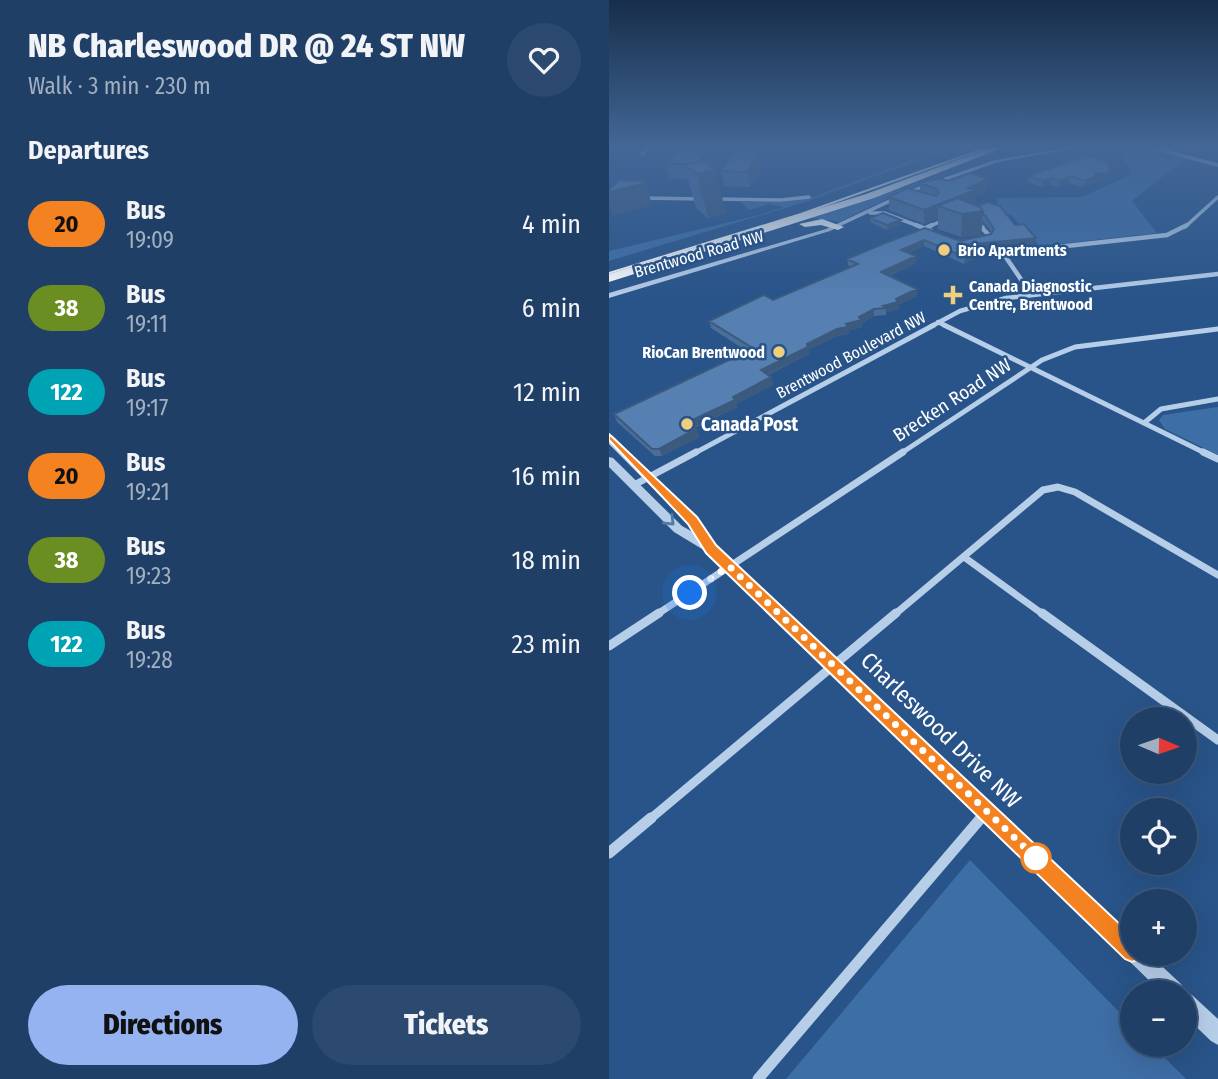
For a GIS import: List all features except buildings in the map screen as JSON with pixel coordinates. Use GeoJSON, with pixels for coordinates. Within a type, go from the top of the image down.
{"type":"FeatureCollection","features":[{"type":"Feature","properties":{"kind":"highway"},"geometry":{"type":"LineString","coordinates":[[609,266],[758,221],[822,198]]}},
{"type":"Feature","properties":{"kind":"highway"},"geometry":{"type":"LineString","coordinates":[[609,278],[862,198]]}},
{"type":"Feature","properties":{"kind":"highway"},"geometry":{"type":"LineString","coordinates":[[609,285],[809,223],[822,222],[838,227]]}},
{"type":"Feature","properties":{"kind":"street"},"geometry":{"type":"LineString","coordinates":[[683,198],[778,198]]}},
{"type":"Feature","properties":{"kind":"street","name":"Brentwood Road NW"},"geometry":{"type":"LineString","coordinates":[[609,296],[838,227],[896,198]]}},
{"type":"Feature","properties":{"kind":"street"},"geometry":{"type":"LineString","coordinates":[[1031,294],[1003,253],[1167,235],[1184,228],[1217,199]]}},
{"type":"Feature","properties":{"kind":"street"},"geometry":{"type":"LineString","coordinates":[[870,212],[884,213],[939,234]]}},
{"type":"Feature","properties":{"kind":"street"},"geometry":{"type":"LineString","coordinates":[[925,229],[952,217]]}},
{"type":"Feature","properties":{"kind":"street"},"geometry":{"type":"LineString","coordinates":[[971,222],[983,227],[989,235],[975,243]]}},
{"type":"Feature","properties":{"kind":"street","name":"Brentwood Boulevard NW"},"geometry":{"type":"LineString","coordinates":[[634,485],[960,311],[988,302],[1031,294],[1216,275]]}},
{"type":"Feature","properties":{"kind":"street"},"geometry":{"type":"LineString","coordinates":[[938,322],[1218,459]]}},
{"type":"Feature","properties":{"kind":"street","name":"Brecken Road NW"},"geometry":{"type":"LineString","coordinates":[[609,646],[1029,368],[1075,347],[1218,329]]}},
{"type":"Feature","properties":{"kind":"street"},"geometry":{"type":"LineString","coordinates":[[1144,423],[1161,409],[1218,399]]}},
{"type":"Feature","properties":{"kind":"street","name":"Charleswood Drive NW"},"geometry":{"type":"LineString","coordinates":[[609,438],[651,477],[692,521],[711,549]]}},
{"type":"Feature","properties":{"kind":"street","name":"Charleswood Drive NW"},"geometry":{"type":"LineString","coordinates":[[609,461],[678,529],[711,549],[835,664],[1120,938]]}},
{"type":"Feature","properties":{"kind":"street"},"geometry":{"type":"LineString","coordinates":[[609,853],[1043,490],[1058,487],[1075,492],[1218,575]]}},
{"type":"Feature","properties":{"kind":"street"},"geometry":{"type":"LineString","coordinates":[[964,557],[1218,740]]}},
{"type":"Feature","properties":{"kind":"street"},"geometry":{"type":"LineString","coordinates":[[758,1079],[988,810]]}},
{"type":"Feature","properties":{"kind":"street","name":"Charleswood Drive NW"},"geometry":{"type":"LineString","coordinates":[[1148,966],[1163,980]]}},
{"type":"Feature","properties":{"kind":"street"},"geometry":{"type":"LineString","coordinates":[[1197,1014],[1218,1034]]}},
{"type":"Feature","properties":{"kind":"shaded area"},"geometry":{"type":"Polygon","coordinates":[[[815,198],[609,261],[609,251],[784,207],[769,204],[749,210],[741,202],[815,198]]]}},
{"type":"Feature","properties":{"kind":"shaded area"},"geometry":{"type":"Polygon","coordinates":[[[871,198],[888,198],[839,222],[812,218],[871,198]]]}},
{"type":"Feature","properties":{"kind":"shaded area"},"geometry":{"type":"Polygon","coordinates":[[[996,198],[1135,198],[1132,201],[1157,233],[1040,246],[1011,215],[999,210],[996,198]]]}},
{"type":"Feature","properties":{"kind":"shaded area"},"geometry":{"type":"Polygon","coordinates":[[[1218,407],[1218,455],[1165,429],[1159,420],[1163,415],[1218,407]]]}},
{"type":"Feature","properties":{"kind":"shaded area"},"geometry":{"type":"Polygon","coordinates":[[[970,860],[1120,1013],[1120,1057],[1164,1057],[1186,1079],[786,1079],[970,860]]]}},
{"type":"Feature","properties":{"kind":"tram line"},"geometry":{"type":"LineString","coordinates":[[609,273],[845,198]]}},
{"type":"Feature","properties":{"kind":"bus line","name":"20"},"geometry":{"type":"LineString","coordinates":[[609,438],[651,477],[692,521],[711,549],[988,810],[1120,939]]}},
{"type":"Feature","properties":{"kind":"place","name":"Brio Apartments"},"geometry":{"type":"Point","coordinates":[944,250]}},
{"type":"Feature","properties":{"kind":"place","name":"Canada Diagnostic Centre, Brentwood"},"geometry":{"type":"Point","coordinates":[953,295]}},
{"type":"Feature","properties":{"kind":"place","name":"RioCan Brentwood"},"geometry":{"type":"Point","coordinates":[779,352]}},
{"type":"Feature","properties":{"kind":"place","name":"Canada Post"},"geometry":{"type":"Point","coordinates":[687,424]}},
{"type":"Feature","properties":{"kind":"route"},"geometry":{"type":"LineString","coordinates":[[690,593],[729,566],[1038,860],[1036,858]]}}]}
